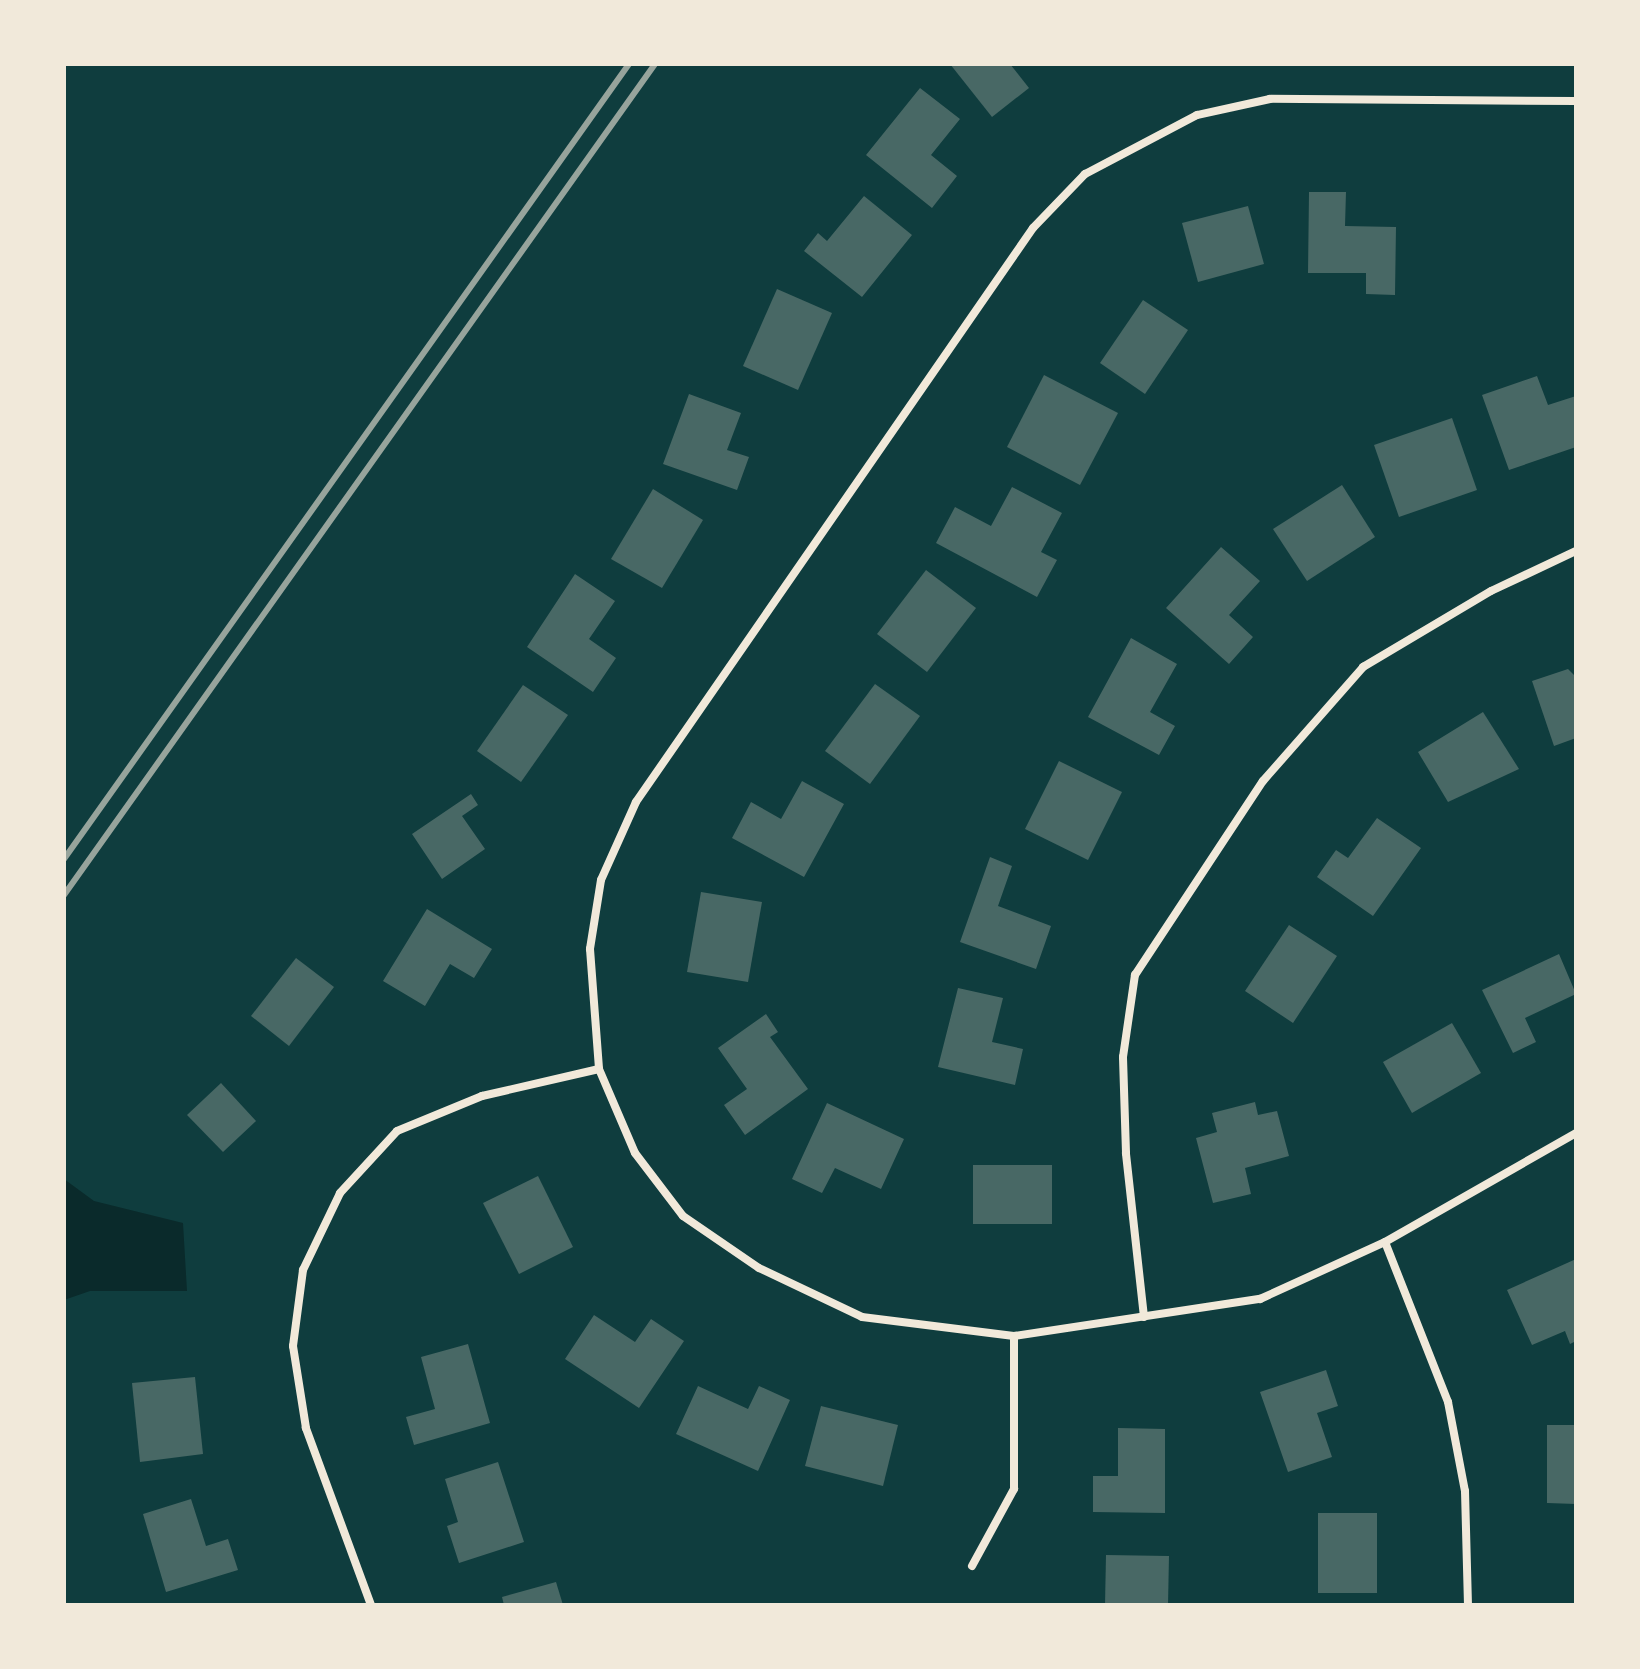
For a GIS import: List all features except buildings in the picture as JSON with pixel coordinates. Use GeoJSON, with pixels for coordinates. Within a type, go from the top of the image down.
{"type":"FeatureCollection","features":[{"type":"Feature","properties":{"kind":"street"},"geometry":{"type":"LineString","coordinates":[[1576,101],[1270,99],[1197,115],[1085,174],[1033,228],[636,802],[601,880],[590,949],[599,1069],[635,1153],[683,1216],[759,1268],[862,1317],[1014,1336],[1260,1299],[1385,1242],[1576,1133]]}},
{"type":"Feature","properties":{"kind":"street"},"geometry":{"type":"LineString","coordinates":[[1144,1317],[1125,1112],[1135,975],[1263,781],[1363,667],[1491,591],[1576,551]]}},
{"type":"Feature","properties":{"kind":"street"},"geometry":{"type":"LineString","coordinates":[[371,1605],[306,1428],[293,1346],[303,1270],[340,1193],[397,1131],[482,1096],[599,1069]]}},
{"type":"Feature","properties":{"kind":"street"},"geometry":{"type":"LineString","coordinates":[[1385,1242],[1448,1402],[1465,1491],[1468,1605]]}},
{"type":"Feature","properties":{"kind":"street"},"geometry":{"type":"LineString","coordinates":[[972,1566],[1014,1489],[1014,1336]]}},
{"type":"Feature","properties":{"kind":"water"},"geometry":{"type":"Polygon","coordinates":[[[64,1179],[94,1201],[183,1223],[187,1291],[90,1291],[64,1300],[64,1179]]]}},
{"type":"Feature","properties":{"kind":"railway"},"geometry":{"type":"LineString","coordinates":[[64,859],[629,64]]}},
{"type":"Feature","properties":{"kind":"railway"},"geometry":{"type":"LineString","coordinates":[[64,895],[655,64]]}}]}
